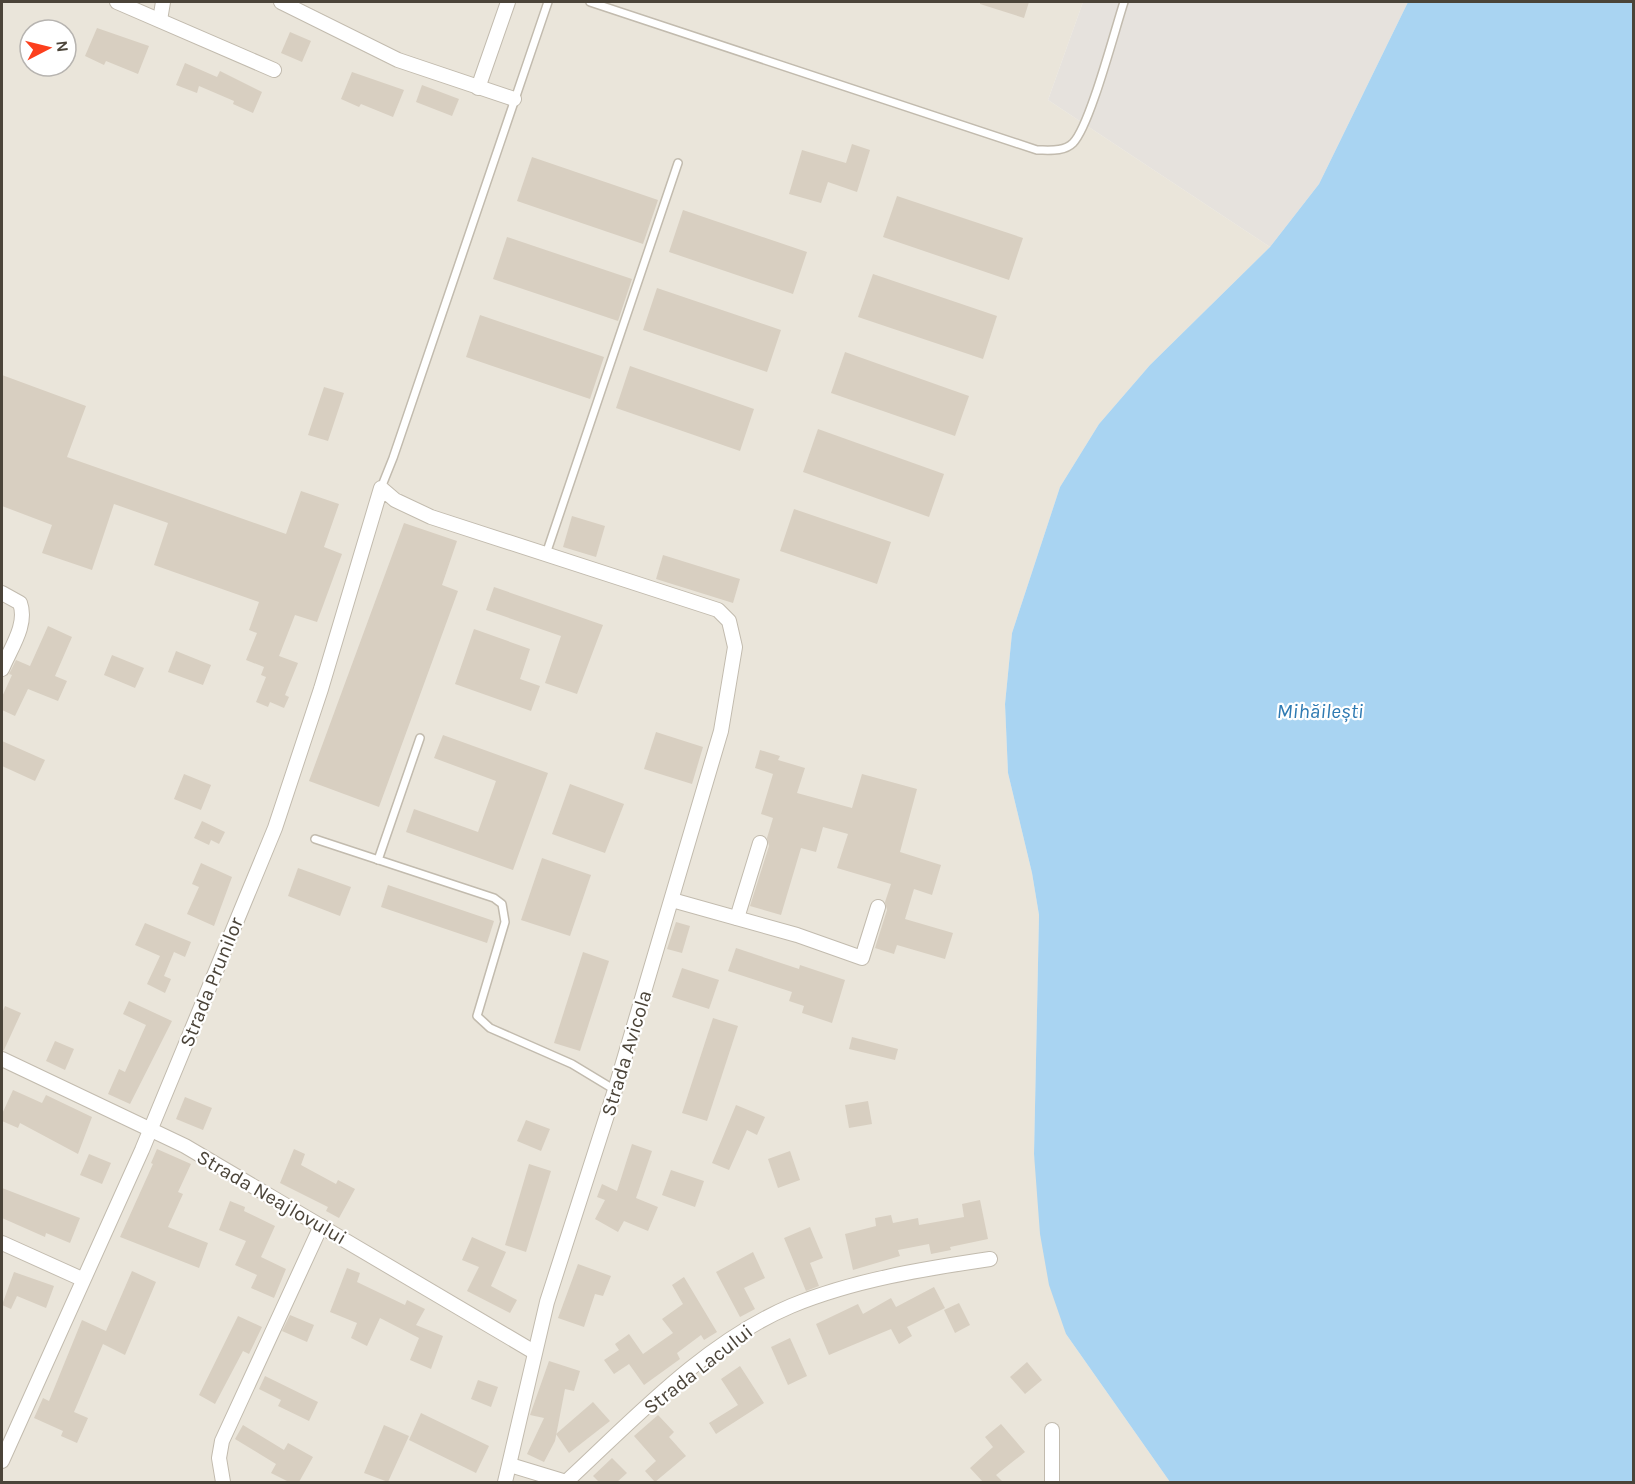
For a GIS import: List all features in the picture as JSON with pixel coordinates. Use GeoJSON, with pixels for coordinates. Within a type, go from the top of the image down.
{"type":"FeatureCollection","features":[{"type":"Feature","properties":{"kind":"street"},"geometry":{"type":"LineString","coordinates":[[117,2],[274,70]]}},
{"type":"Feature","properties":{"kind":"street"},"geometry":{"type":"LineString","coordinates":[[159,20],[163,2]]}},
{"type":"Feature","properties":{"kind":"street"},"geometry":{"type":"LineString","coordinates":[[281,2],[399,60],[514,99]]}},
{"type":"Feature","properties":{"kind":"street"},"geometry":{"type":"LineString","coordinates":[[478,88],[508,2]]}},
{"type":"Feature","properties":{"kind":"street"},"geometry":{"type":"LineString","coordinates":[[381,488],[395,500],[431,517],[546,554]]}},
{"type":"Feature","properties":{"kind":"street","name":"Strada Prunilor"},"geometry":{"type":"LineString","coordinates":[[2,1461],[150,1130],[275,828],[321,689],[381,488]]}},
{"type":"Feature","properties":{"kind":"street","name":"Strada Avicola"},"geometry":{"type":"LineString","coordinates":[[505,1482],[534,1352],[615,1090],[721,731],[735,646],[729,621],[718,610],[546,554]]}},
{"type":"Feature","properties":{"kind":"street"},"geometry":{"type":"LineString","coordinates":[[2,592],[20,603],[23,612],[22,622],[2,669]]}},
{"type":"Feature","properties":{"kind":"street"},"geometry":{"type":"LineString","coordinates":[[736,918],[760,843]]}},
{"type":"Feature","properties":{"kind":"street"},"geometry":{"type":"LineString","coordinates":[[672,900],[862,958],[878,907]]}},
{"type":"Feature","properties":{"kind":"street","name":"Strada Neajlovului"},"geometry":{"type":"LineString","coordinates":[[2,1059],[185,1146],[534,1352]]}},
{"type":"Feature","properties":{"kind":"street"},"geometry":{"type":"LineString","coordinates":[[223,1482],[219,1458],[222,1441],[321,1226]]}},
{"type":"Feature","properties":{"kind":"street"},"geometry":{"type":"LineString","coordinates":[[2,1243],[82,1279]]}},
{"type":"Feature","properties":{"kind":"street","name":"Strada Lacului"},"geometry":{"type":"LineString","coordinates":[[566,1482],[665,1391],[699,1364],[760,1322],[823,1294],[902,1274],[990,1259]]}},
{"type":"Feature","properties":{"kind":"street"},"geometry":{"type":"LineString","coordinates":[[1052,1430],[1052,1482]]}},
{"type":"Feature","properties":{"kind":"street"},"geometry":{"type":"LineString","coordinates":[[510,1465],[566,1482]]}},
{"type":"Feature","properties":{"kind":"lane"},"geometry":{"type":"LineString","coordinates":[[381,488],[548,2]]}},
{"type":"Feature","properties":{"kind":"lane"},"geometry":{"type":"LineString","coordinates":[[590,2],[1037,150],[1058,150],[1073,143],[1086,120],[1124,2]]}},
{"type":"Feature","properties":{"kind":"lane"},"geometry":{"type":"LineString","coordinates":[[546,554],[678,163]]}},
{"type":"Feature","properties":{"kind":"lane"},"geometry":{"type":"LineString","coordinates":[[378,860],[420,738]]}},
{"type":"Feature","properties":{"kind":"lane"},"geometry":{"type":"LineString","coordinates":[[315,839],[494,898],[502,904],[505,922],[477,1016],[490,1028],[572,1064],[615,1090]]}},
{"type":"Feature","properties":{"kind":"shaded area"},"geometry":{"type":"Polygon","coordinates":[[[2,2],[1083,2],[1048,100],[1270,247],[1150,365],[1099,424],[1060,487],[1012,633],[1005,704],[1008,773],[1032,873],[1039,915],[1034,1154],[1066,1334],[1170,1482],[2,1482],[2,2]]]}},
{"type":"Feature","properties":{"kind":"shaded area"},"geometry":{"type":"Polygon","coordinates":[[[1083,2],[1408,2],[1319,184],[1270,247],[1048,100],[1083,2]]]}},
{"type":"Feature","properties":{"kind":"water","name":"Mihăilești"},"geometry":{"type":"Polygon","coordinates":[[[1408,2],[1633,2],[1633,1482],[1170,1482],[1066,1334],[1049,1285],[1040,1234],[1034,1154],[1039,915],[1032,873],[1008,773],[1005,704],[1012,633],[1060,487],[1099,424],[1150,365],[1270,247],[1319,184],[1408,2]]]}},
{"type":"Feature","properties":{"kind":"building"},"geometry":{"type":"Polygon","coordinates":[[[980,2],[1029,2],[1024,18],[980,4],[980,2]]]}},
{"type":"Feature","properties":{"kind":"building"},"geometry":{"type":"Polygon","coordinates":[[[97,28],[149,46],[138,74],[106,61],[104,65],[85,56],[97,28]]]}},
{"type":"Feature","properties":{"kind":"building"},"geometry":{"type":"Polygon","coordinates":[[[290,32],[311,41],[302,62],[281,53],[290,32]]]}},
{"type":"Feature","properties":{"kind":"building"},"geometry":{"type":"Polygon","coordinates":[[[185,63],[217,77],[220,71],[262,92],[253,113],[233,104],[234,101],[199,86],[197,93],[176,85],[185,63]]]}},
{"type":"Feature","properties":{"kind":"building"},"geometry":{"type":"Polygon","coordinates":[[[352,72],[404,90],[393,117],[361,104],[359,107],[341,99],[352,72]]]}},
{"type":"Feature","properties":{"kind":"building"},"geometry":{"type":"Polygon","coordinates":[[[422,85],[459,99],[452,116],[416,102],[422,85]]]}},
{"type":"Feature","properties":{"kind":"building"},"geometry":{"type":"Polygon","coordinates":[[[852,144],[870,150],[857,192],[828,182],[821,203],[789,194],[802,150],[846,163],[852,144]]]}},
{"type":"Feature","properties":{"kind":"building"},"geometry":{"type":"Polygon","coordinates":[[[532,157],[658,200],[643,244],[517,201],[532,157]]]}},
{"type":"Feature","properties":{"kind":"building"},"geometry":{"type":"Polygon","coordinates":[[[897,196],[1023,238],[1009,280],[883,237],[897,196]]]}},
{"type":"Feature","properties":{"kind":"building"},"geometry":{"type":"Polygon","coordinates":[[[683,210],[807,252],[793,294],[669,252],[683,210]]]}},
{"type":"Feature","properties":{"kind":"building"},"geometry":{"type":"Polygon","coordinates":[[[507,237],[632,279],[618,321],[493,279],[507,237]]]}},
{"type":"Feature","properties":{"kind":"building"},"geometry":{"type":"Polygon","coordinates":[[[873,274],[997,316],[983,359],[858,317],[873,274]]]}},
{"type":"Feature","properties":{"kind":"building"},"geometry":{"type":"Polygon","coordinates":[[[657,288],[781,330],[767,372],[643,330],[657,288]]]}},
{"type":"Feature","properties":{"kind":"building"},"geometry":{"type":"Polygon","coordinates":[[[480,315],[604,357],[590,399],[466,357],[480,315]]]}},
{"type":"Feature","properties":{"kind":"building"},"geometry":{"type":"Polygon","coordinates":[[[845,352],[969,396],[955,436],[831,393],[845,352]]]}},
{"type":"Feature","properties":{"kind":"building"},"geometry":{"type":"Polygon","coordinates":[[[630,366],[754,409],[740,451],[616,408],[630,366]]]}},
{"type":"Feature","properties":{"kind":"building"},"geometry":{"type":"Polygon","coordinates":[[[2,375],[86,406],[67,457],[286,534],[301,491],[339,504],[324,547],[342,554],[317,622],[295,615],[279,656],[298,663],[285,695],[289,697],[284,708],[270,702],[268,707],[256,702],[266,677],[261,675],[264,667],[246,660],[257,633],[249,630],[259,602],[154,565],[168,523],[114,504],[92,570],[42,553],[52,525],[2,506],[2,375]]]}},
{"type":"Feature","properties":{"kind":"building"},"geometry":{"type":"Polygon","coordinates":[[[324,387],[344,393],[328,441],[308,435],[324,387]]]}},
{"type":"Feature","properties":{"kind":"building"},"geometry":{"type":"Polygon","coordinates":[[[818,429],[944,474],[929,517],[803,472],[818,429]]]}},
{"type":"Feature","properties":{"kind":"building"},"geometry":{"type":"Polygon","coordinates":[[[794,509],[891,542],[877,584],[780,551],[794,509]]]}},
{"type":"Feature","properties":{"kind":"building"},"geometry":{"type":"Polygon","coordinates":[[[572,516],[605,526],[596,557],[563,547],[572,516]]]}},
{"type":"Feature","properties":{"kind":"building"},"geometry":{"type":"Polygon","coordinates":[[[404,523],[457,541],[442,585],[458,591],[379,807],[309,781],[404,523]]]}},
{"type":"Feature","properties":{"kind":"building"},"geometry":{"type":"Polygon","coordinates":[[[663,555],[740,579],[733,603],[656,579],[663,555]]]}},
{"type":"Feature","properties":{"kind":"building"},"geometry":{"type":"Polygon","coordinates":[[[494,587],[603,625],[577,694],[545,683],[561,636],[486,610],[494,587]]]}},
{"type":"Feature","properties":{"kind":"building"},"geometry":{"type":"Polygon","coordinates":[[[48,626],[72,637],[55,676],[67,681],[58,701],[28,689],[15,716],[2,710],[2,697],[12,675],[9,674],[16,660],[30,666],[48,626]]]}},
{"type":"Feature","properties":{"kind":"building"},"geometry":{"type":"Polygon","coordinates":[[[474,629],[530,649],[520,679],[540,686],[531,711],[455,684],[474,629]]]}},
{"type":"Feature","properties":{"kind":"building"},"geometry":{"type":"Polygon","coordinates":[[[176,651],[211,665],[203,685],[168,672],[176,651]]]}},
{"type":"Feature","properties":{"kind":"building"},"geometry":{"type":"Polygon","coordinates":[[[112,655],[144,668],[135,688],[104,675],[112,655]]]}},
{"type":"Feature","properties":{"kind":"building"},"geometry":{"type":"Polygon","coordinates":[[[656,732],[703,747],[692,784],[644,769],[656,732]]]}},
{"type":"Feature","properties":{"kind":"building"},"geometry":{"type":"Polygon","coordinates":[[[443,735],[548,773],[513,870],[406,832],[414,809],[478,832],[496,781],[434,758],[443,735]]]}},
{"type":"Feature","properties":{"kind":"building"},"geometry":{"type":"Polygon","coordinates":[[[2,741],[45,760],[35,781],[2,766],[2,741]]]}},
{"type":"Feature","properties":{"kind":"building"},"geometry":{"type":"Polygon","coordinates":[[[760,750],[780,756],[778,760],[805,768],[797,793],[852,808],[862,774],[917,789],[900,852],[941,865],[932,895],[914,889],[905,919],[953,933],[945,959],[897,945],[894,954],[875,948],[887,910],[885,902],[891,884],[837,868],[848,834],[823,827],[816,852],[801,848],[781,915],[750,906],[769,846],[767,838],[773,818],[761,814],[773,774],[755,768],[760,750]]]}},
{"type":"Feature","properties":{"kind":"building"},"geometry":{"type":"Polygon","coordinates":[[[184,774],[211,785],[201,810],[174,799],[184,774]]]}},
{"type":"Feature","properties":{"kind":"building"},"geometry":{"type":"Polygon","coordinates":[[[570,784],[624,804],[605,853],[552,834],[570,784]]]}},
{"type":"Feature","properties":{"kind":"building"},"geometry":{"type":"Polygon","coordinates":[[[202,821],[225,832],[219,844],[211,840],[209,845],[194,838],[202,821]]]}},
{"type":"Feature","properties":{"kind":"building"},"geometry":{"type":"Polygon","coordinates":[[[542,858],[591,875],[570,936],[521,920],[542,858]]]}},
{"type":"Feature","properties":{"kind":"building"},"geometry":{"type":"Polygon","coordinates":[[[201,863],[232,877],[214,926],[187,914],[199,887],[192,884],[201,863]]]}},
{"type":"Feature","properties":{"kind":"building"},"geometry":{"type":"Polygon","coordinates":[[[298,868],[351,887],[340,916],[288,896],[298,868]]]}},
{"type":"Feature","properties":{"kind":"building"},"geometry":{"type":"Polygon","coordinates":[[[388,885],[494,921],[487,943],[381,907],[388,885]]]}},
{"type":"Feature","properties":{"kind":"building"},"geometry":{"type":"Polygon","coordinates":[[[676,922],[690,926],[682,953],[667,949],[676,922]]]}},
{"type":"Feature","properties":{"kind":"building"},"geometry":{"type":"Polygon","coordinates":[[[145,923],[191,942],[185,957],[174,952],[164,976],[171,979],[165,993],[147,984],[160,956],[135,945],[145,923]]]}},
{"type":"Feature","properties":{"kind":"building"},"geometry":{"type":"Polygon","coordinates":[[[736,948],[799,969],[800,965],[845,980],[832,1023],[802,1013],[804,1006],[789,1001],[792,992],[728,971],[736,948]]]}},
{"type":"Feature","properties":{"kind":"building"},"geometry":{"type":"Polygon","coordinates":[[[583,952],[609,961],[580,1051],[554,1043],[583,952]]]}},
{"type":"Feature","properties":{"kind":"building"},"geometry":{"type":"Polygon","coordinates":[[[682,968],[719,980],[709,1009],[672,997],[682,968]]]}},
{"type":"Feature","properties":{"kind":"building"},"geometry":{"type":"Polygon","coordinates":[[[129,1001],[172,1021],[130,1104],[108,1094],[119,1069],[125,1072],[146,1025],[123,1014],[129,1001]]]}},
{"type":"Feature","properties":{"kind":"building"},"geometry":{"type":"Polygon","coordinates":[[[5,1006],[21,1013],[2,1050],[2,1013],[5,1006]]]}},
{"type":"Feature","properties":{"kind":"building"},"geometry":{"type":"Polygon","coordinates":[[[713,1018],[738,1026],[707,1121],[682,1113],[713,1018]]]}},
{"type":"Feature","properties":{"kind":"building"},"geometry":{"type":"Polygon","coordinates":[[[852,1037],[898,1049],[895,1060],[849,1049],[852,1037]]]}},
{"type":"Feature","properties":{"kind":"building"},"geometry":{"type":"Polygon","coordinates":[[[55,1041],[74,1049],[65,1070],[46,1061],[55,1041]]]}},
{"type":"Feature","properties":{"kind":"building"},"geometry":{"type":"Polygon","coordinates":[[[13,1090],[42,1103],[46,1095],[92,1117],[78,1154],[20,1123],[18,1128],[2,1121],[2,1114],[13,1090]]]}},
{"type":"Feature","properties":{"kind":"building"},"geometry":{"type":"Polygon","coordinates":[[[185,1097],[212,1108],[203,1130],[176,1119],[185,1097]]]}},
{"type":"Feature","properties":{"kind":"building"},"geometry":{"type":"Polygon","coordinates":[[[868,1101],[872,1124],[849,1128],[845,1105],[868,1101]]]}},
{"type":"Feature","properties":{"kind":"building"},"geometry":{"type":"Polygon","coordinates":[[[736,1105],[765,1117],[757,1135],[747,1130],[729,1170],[712,1163],[736,1105]]]}},
{"type":"Feature","properties":{"kind":"building"},"geometry":{"type":"Polygon","coordinates":[[[526,1120],[550,1129],[541,1151],[517,1141],[526,1120]]]}},
{"type":"Feature","properties":{"kind":"building"},"geometry":{"type":"Polygon","coordinates":[[[632,1144],[652,1151],[636,1198],[658,1207],[648,1231],[624,1221],[618,1232],[595,1219],[605,1200],[597,1197],[602,1184],[617,1191],[632,1144]]]}},
{"type":"Feature","properties":{"kind":"building"},"geometry":{"type":"Polygon","coordinates":[[[157,1149],[191,1164],[178,1192],[183,1194],[168,1227],[208,1243],[199,1268],[120,1237],[153,1164],[151,1163],[157,1149]]]}},
{"type":"Feature","properties":{"kind":"building"},"geometry":{"type":"Polygon","coordinates":[[[294,1149],[305,1154],[301,1165],[336,1184],[338,1180],[355,1189],[339,1218],[326,1211],[328,1207],[280,1183],[294,1149]]]}},
{"type":"Feature","properties":{"kind":"building"},"geometry":{"type":"Polygon","coordinates":[[[790,1151],[800,1180],[778,1188],[768,1159],[790,1151]]]}},
{"type":"Feature","properties":{"kind":"building"},"geometry":{"type":"Polygon","coordinates":[[[89,1154],[111,1163],[102,1184],[80,1175],[89,1154]]]}},
{"type":"Feature","properties":{"kind":"building"},"geometry":{"type":"Polygon","coordinates":[[[529,1164],[551,1171],[526,1252],[505,1245],[529,1164]]]}},
{"type":"Feature","properties":{"kind":"building"},"geometry":{"type":"Polygon","coordinates":[[[671,1170],[704,1181],[695,1207],[662,1195],[671,1170]]]}},
{"type":"Feature","properties":{"kind":"building"},"geometry":{"type":"Polygon","coordinates":[[[2,1188],[80,1218],[70,1243],[46,1233],[45,1237],[2,1218],[2,1188]]]}},
{"type":"Feature","properties":{"kind":"building"},"geometry":{"type":"Polygon","coordinates":[[[980,1200],[988,1239],[950,1247],[951,1250],[931,1254],[929,1244],[898,1250],[900,1256],[853,1270],[845,1234],[876,1226],[875,1218],[891,1215],[893,1223],[918,1218],[919,1225],[964,1217],[962,1204],[980,1200]]]}},
{"type":"Feature","properties":{"kind":"building"},"geometry":{"type":"Polygon","coordinates":[[[230,1201],[245,1207],[244,1211],[275,1226],[261,1257],[286,1269],[274,1298],[251,1288],[257,1275],[235,1265],[246,1241],[219,1230],[230,1201]]]}},
{"type":"Feature","properties":{"kind":"building"},"geometry":{"type":"Polygon","coordinates":[[[810,1227],[823,1258],[810,1263],[819,1286],[806,1291],[784,1238],[810,1227]]]}},
{"type":"Feature","properties":{"kind":"building"},"geometry":{"type":"Polygon","coordinates":[[[472,1237],[506,1252],[491,1286],[517,1300],[510,1313],[467,1291],[479,1267],[462,1260],[472,1237]]]}},
{"type":"Feature","properties":{"kind":"building"},"geometry":{"type":"Polygon","coordinates":[[[753,1252],[765,1278],[744,1288],[755,1309],[740,1317],[716,1272],[753,1252]]]}},
{"type":"Feature","properties":{"kind":"building"},"geometry":{"type":"Polygon","coordinates":[[[578,1264],[611,1276],[603,1296],[595,1294],[584,1327],[558,1318],[578,1264]]]}},
{"type":"Feature","properties":{"kind":"building"},"geometry":{"type":"Polygon","coordinates":[[[347,1268],[360,1273],[357,1282],[405,1305],[407,1300],[425,1309],[416,1325],[443,1336],[431,1369],[410,1360],[419,1338],[380,1318],[367,1346],[351,1338],[357,1323],[330,1312],[347,1268]]]}},
{"type":"Feature","properties":{"kind":"building"},"geometry":{"type":"Polygon","coordinates":[[[132,1271],[156,1282],[125,1355],[103,1344],[74,1412],[88,1418],[77,1443],[61,1436],[63,1431],[34,1418],[43,1398],[49,1401],[82,1320],[106,1331],[132,1271]]]}},
{"type":"Feature","properties":{"kind":"building"},"geometry":{"type":"Polygon","coordinates":[[[14,1272],[54,1286],[46,1308],[17,1296],[11,1309],[2,1305],[14,1272]]]}},
{"type":"Feature","properties":{"kind":"building"},"geometry":{"type":"Polygon","coordinates":[[[684,1277],[717,1332],[704,1340],[701,1335],[677,1353],[680,1359],[644,1385],[629,1364],[614,1374],[604,1360],[619,1350],[615,1344],[629,1334],[643,1354],[673,1333],[662,1319],[683,1304],[672,1285],[684,1277]]]}},
{"type":"Feature","properties":{"kind":"building"},"geometry":{"type":"Polygon","coordinates":[[[934,1287],[945,1308],[907,1327],[912,1336],[899,1344],[891,1329],[829,1355],[816,1324],[858,1304],[863,1314],[891,1298],[896,1307],[934,1287]]]}},
{"type":"Feature","properties":{"kind":"building"},"geometry":{"type":"Polygon","coordinates":[[[959,1303],[970,1325],[955,1333],[944,1310],[959,1303]]]}},
{"type":"Feature","properties":{"kind":"building"},"geometry":{"type":"Polygon","coordinates":[[[290,1315],[314,1325],[307,1342],[282,1331],[290,1315]]]}},
{"type":"Feature","properties":{"kind":"building"},"geometry":{"type":"Polygon","coordinates":[[[238,1316],[262,1327],[249,1354],[243,1351],[215,1404],[199,1395],[238,1316]]]}},
{"type":"Feature","properties":{"kind":"building"},"geometry":{"type":"Polygon","coordinates":[[[790,1338],[807,1376],[788,1385],[771,1347],[790,1338]]]}},
{"type":"Feature","properties":{"kind":"building"},"geometry":{"type":"Polygon","coordinates":[[[549,1361],[580,1371],[574,1391],[565,1389],[555,1441],[544,1462],[527,1454],[544,1418],[530,1415],[549,1361]]]}},
{"type":"Feature","properties":{"kind":"building"},"geometry":{"type":"Polygon","coordinates":[[[1027,1362],[1042,1380],[1025,1394],[1010,1377],[1027,1362]]]}},
{"type":"Feature","properties":{"kind":"building"},"geometry":{"type":"Polygon","coordinates":[[[740,1366],[764,1403],[716,1434],[709,1423],[738,1405],[721,1379],[740,1366]]]}},
{"type":"Feature","properties":{"kind":"building"},"geometry":{"type":"Polygon","coordinates":[[[265,1376],[318,1402],[309,1421],[278,1406],[281,1400],[259,1389],[265,1376]]]}},
{"type":"Feature","properties":{"kind":"building"},"geometry":{"type":"Polygon","coordinates":[[[478,1380],[498,1387],[491,1407],[471,1399],[478,1380]]]}},
{"type":"Feature","properties":{"kind":"building"},"geometry":{"type":"Polygon","coordinates":[[[593,1402],[610,1421],[569,1453],[556,1434],[593,1402]]]}},
{"type":"Feature","properties":{"kind":"building"},"geometry":{"type":"Polygon","coordinates":[[[421,1413],[489,1446],[476,1473],[409,1440],[421,1413]]]}},
{"type":"Feature","properties":{"kind":"building"},"geometry":{"type":"Polygon","coordinates":[[[658,1415],[674,1432],[669,1437],[686,1456],[655,1482],[645,1471],[656,1461],[634,1436],[658,1415]]]}},
{"type":"Feature","properties":{"kind":"building"},"geometry":{"type":"Polygon","coordinates":[[[1001,1424],[1025,1452],[996,1475],[1003,1482],[983,1482],[970,1468],[993,1447],[985,1437],[1001,1424]]]}},
{"type":"Feature","properties":{"kind":"building"},"geometry":{"type":"Polygon","coordinates":[[[243,1425],[284,1450],[288,1443],[313,1457],[299,1482],[289,1482],[271,1473],[276,1464],[235,1439],[243,1425]]]}},
{"type":"Feature","properties":{"kind":"building"},"geometry":{"type":"Polygon","coordinates":[[[384,1425],[409,1436],[388,1482],[364,1473],[384,1425]]]}},
{"type":"Feature","properties":{"kind":"building"},"geometry":{"type":"Polygon","coordinates":[[[612,1458],[627,1473],[617,1482],[599,1482],[593,1476],[612,1458]]]}}]}
